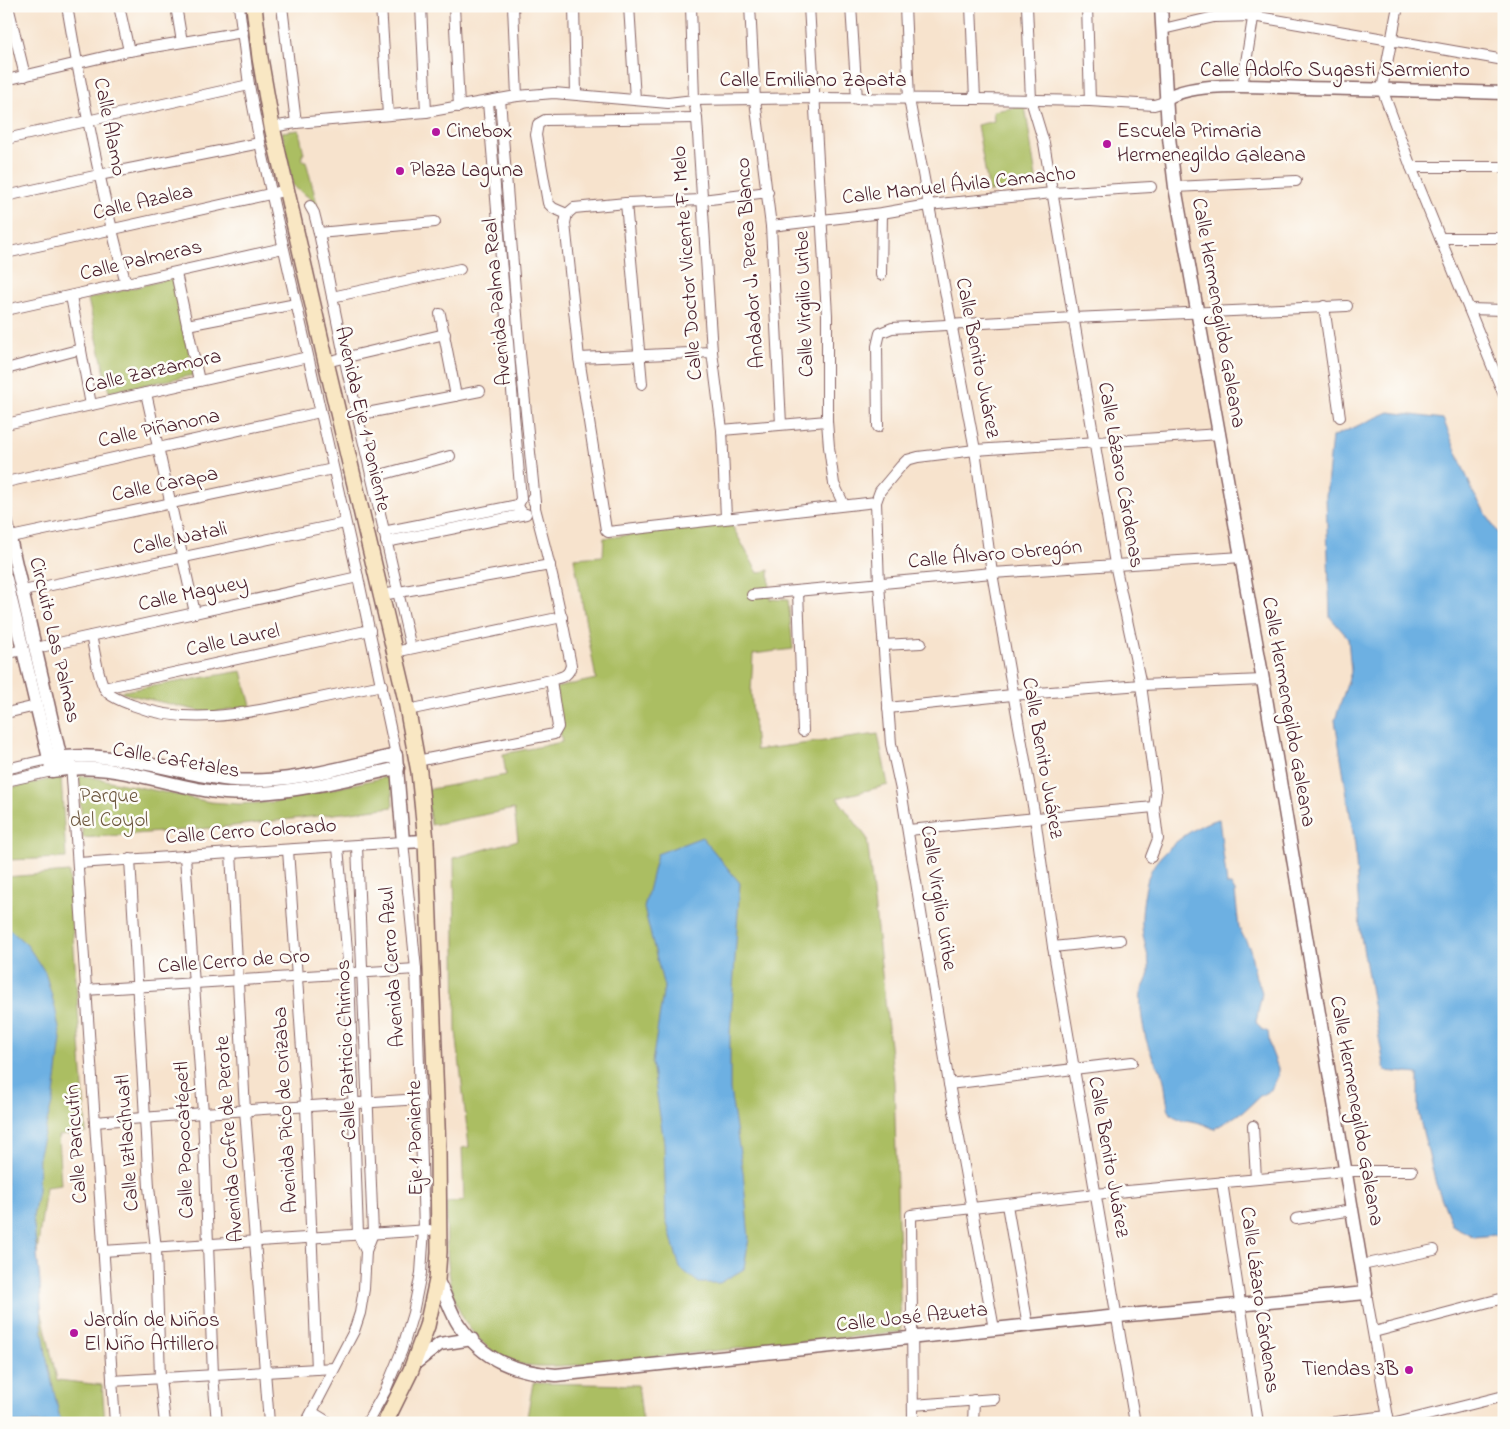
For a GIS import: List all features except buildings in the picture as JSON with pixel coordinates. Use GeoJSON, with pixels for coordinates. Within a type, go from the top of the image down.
{"type":"FeatureCollection","features":[{"type":"Feature","properties":{"kind":"main road","name":"Avenida Eje 1 Poniente"},"geometry":{"type":"LineString","coordinates":[[254,6],[260,58],[272,127],[408,710],[417,761],[426,841]]}},
{"type":"Feature","properties":{"kind":"main road","name":"Eje 1 Poniente"},"geometry":{"type":"LineString","coordinates":[[385,1423],[413,1365],[427,1326],[437,1280],[434,1024],[426,841]]}},
{"type":"Feature","properties":{"kind":"street"},"geometry":{"type":"LineString","coordinates":[[8,6],[25,76]]}},
{"type":"Feature","properties":{"kind":"street","name":"Calle Álamo"},"geometry":{"type":"LineString","coordinates":[[67,6],[87,121],[111,230],[126,284]]}},
{"type":"Feature","properties":{"kind":"street"},"geometry":{"type":"LineString","coordinates":[[119,6],[129,51]]}},
{"type":"Feature","properties":{"kind":"street"},"geometry":{"type":"LineString","coordinates":[[176,6],[182,42]]}},
{"type":"Feature","properties":{"kind":"street","name":"Avenida Eje 1 Poniente"},"geometry":{"type":"LineString","coordinates":[[239,6],[249,84],[260,143],[370,630],[397,762]]}},
{"type":"Feature","properties":{"kind":"street"},"geometry":{"type":"LineString","coordinates":[[282,6],[296,123]]}},
{"type":"Feature","properties":{"kind":"street"},"geometry":{"type":"LineString","coordinates":[[381,6],[388,115]]}},
{"type":"Feature","properties":{"kind":"street"},"geometry":{"type":"LineString","coordinates":[[420,6],[426,112]]}},
{"type":"Feature","properties":{"kind":"street"},"geometry":{"type":"LineString","coordinates":[[454,6],[459,107]]}},
{"type":"Feature","properties":{"kind":"street"},"geometry":{"type":"LineString","coordinates":[[512,6],[517,96]]}},
{"type":"Feature","properties":{"kind":"street"},"geometry":{"type":"LineString","coordinates":[[574,6],[576,94]]}},
{"type":"Feature","properties":{"kind":"street"},"geometry":{"type":"LineString","coordinates":[[630,6],[634,99]]}},
{"type":"Feature","properties":{"kind":"street","name":"Calle Doctor Vicente F. Melo"},"geometry":{"type":"LineString","coordinates":[[691,6],[694,100],[697,118],[712,352],[722,430],[726,517]]}},
{"type":"Feature","properties":{"kind":"street","name":"Andador J. Perea Blanco"},"geometry":{"type":"LineString","coordinates":[[750,6],[755,100],[771,226],[781,424]]}},
{"type":"Feature","properties":{"kind":"street","name":"Calle Virgilio Uribe"},"geometry":{"type":"LineString","coordinates":[[809,6],[826,315],[827,420],[834,484],[844,505]]}},
{"type":"Feature","properties":{"kind":"street"},"geometry":{"type":"LineString","coordinates":[[851,6],[857,99]]}},
{"type":"Feature","properties":{"kind":"street","name":"Calle Benito Juárez"},"geometry":{"type":"LineString","coordinates":[[905,6],[909,99],[975,450],[992,573],[1035,817],[1053,947],[1073,1069],[1118,1316],[1135,1423]]}},
{"type":"Feature","properties":{"kind":"street"},"geometry":{"type":"LineString","coordinates":[[971,6],[975,99]]}},
{"type":"Feature","properties":{"kind":"street","name":"Calle Lázaro Cárdenas"},"geometry":{"type":"LineString","coordinates":[[1027,6],[1031,100],[1044,143],[1116,564],[1141,685],[1156,794],[1154,807],[1158,839],[1151,857]]}},
{"type":"Feature","properties":{"kind":"street"},"geometry":{"type":"LineString","coordinates":[[1087,6],[1090,101]]}},
{"type":"Feature","properties":{"kind":"street","name":"Calle Hermenegildo Galeana"},"geometry":{"type":"LineString","coordinates":[[1161,6],[1170,145],[1175,187],[1242,557],[1366,1293],[1391,1420]]}},
{"type":"Feature","properties":{"kind":"street"},"geometry":{"type":"LineString","coordinates":[[1398,6],[1382,90],[1410,167],[1502,389]]}},
{"type":"Feature","properties":{"kind":"street"},"geometry":{"type":"LineString","coordinates":[[1163,29],[1214,16],[1254,11],[1392,41],[1504,60]]}},
{"type":"Feature","properties":{"kind":"street"},"geometry":{"type":"LineString","coordinates":[[1242,87],[1254,11]]}},
{"type":"Feature","properties":{"kind":"street"},"geometry":{"type":"LineString","coordinates":[[6,80],[129,51],[242,32]]}},
{"type":"Feature","properties":{"kind":"street"},"geometry":{"type":"LineString","coordinates":[[6,139],[249,84]]}},
{"type":"Feature","properties":{"kind":"street","name":"Calle Adolfo Sugasti Sarmiento"},"geometry":{"type":"LineString","coordinates":[[1167,98],[1198,88],[1242,87],[1504,93]]}},
{"type":"Feature","properties":{"kind":"street","name":"Calle Emiliano Zapata"},"geometry":{"type":"LineString","coordinates":[[272,127],[296,123],[426,112],[517,96],[554,93],[668,103],[694,100],[813,98],[1090,101],[1154,105],[1161,103],[1167,98]]}},
{"type":"Feature","properties":{"kind":"street","name":"Avenida Palma Real"},"geometry":{"type":"LineString","coordinates":[[500,99],[504,224]]}},
{"type":"Feature","properties":{"kind":"street"},"geometry":{"type":"LineString","coordinates":[[385,537],[521,506],[529,496],[535,505],[530,513],[521,506],[515,354],[504,224],[488,102]]}},
{"type":"Feature","properties":{"kind":"street"},"geometry":{"type":"LineString","coordinates":[[567,214],[553,208],[548,202],[536,135],[538,124],[545,120],[697,118]]}},
{"type":"Feature","properties":{"kind":"street"},"geometry":{"type":"LineString","coordinates":[[6,196],[99,175],[260,143]]}},
{"type":"Feature","properties":{"kind":"street"},"geometry":{"type":"LineString","coordinates":[[1410,167],[1504,167]]}},
{"type":"Feature","properties":{"kind":"street"},"geometry":{"type":"LineString","coordinates":[[1175,187],[1296,181]]}},
{"type":"Feature","properties":{"kind":"street","name":"Calle Manuel Ávila Camacho"},"geometry":{"type":"LineString","coordinates":[[771,226],[882,213],[928,205],[1052,193],[1151,187]]}},
{"type":"Feature","properties":{"kind":"street","name":"Calle Azalea"},"geometry":{"type":"LineString","coordinates":[[6,252],[288,190]]}},
{"type":"Feature","properties":{"kind":"street"},"geometry":{"type":"LineString","coordinates":[[768,192],[702,200],[626,203],[574,208],[567,214],[565,223],[580,358],[606,530],[608,532],[726,517],[876,502],[880,491],[908,460],[918,457],[975,450],[1220,434]]}},
{"type":"Feature","properties":{"kind":"street"},"geometry":{"type":"LineString","coordinates":[[626,203],[642,384]]}},
{"type":"Feature","properties":{"kind":"street","name":"Avenida Eje 1 Poniente"},"geometry":{"type":"LineString","coordinates":[[310,206],[314,213],[319,233],[344,357],[412,648]]}},
{"type":"Feature","properties":{"kind":"street"},"geometry":{"type":"LineString","coordinates":[[881,275],[882,213]]}},
{"type":"Feature","properties":{"kind":"street"},"geometry":{"type":"LineString","coordinates":[[319,233],[435,222]]}},
{"type":"Feature","properties":{"kind":"street"},"geometry":{"type":"LineString","coordinates":[[1440,238],[1504,238]]}},
{"type":"Feature","properties":{"kind":"street","name":"Calle Palmeras"},"geometry":{"type":"LineString","coordinates":[[6,310],[283,248]]}},
{"type":"Feature","properties":{"kind":"street"},"geometry":{"type":"LineString","coordinates":[[332,297],[460,269]]}},
{"type":"Feature","properties":{"kind":"street"},"geometry":{"type":"LineString","coordinates":[[176,272],[199,381]]}},
{"type":"Feature","properties":{"kind":"street"},"geometry":{"type":"LineString","coordinates":[[71,296],[91,405]]}},
{"type":"Feature","properties":{"kind":"street"},"geometry":{"type":"LineString","coordinates":[[187,325],[296,304]]}},
{"type":"Feature","properties":{"kind":"street"},"geometry":{"type":"LineString","coordinates":[[1324,306],[1340,417]]}},
{"type":"Feature","properties":{"kind":"street"},"geometry":{"type":"LineString","coordinates":[[878,427],[877,346],[880,333],[892,328],[1347,306]]}},
{"type":"Feature","properties":{"kind":"street"},"geometry":{"type":"LineString","coordinates":[[1469,309],[1504,310]]}},
{"type":"Feature","properties":{"kind":"street"},"geometry":{"type":"LineString","coordinates":[[440,314],[456,396]]}},
{"type":"Feature","properties":{"kind":"street"},"geometry":{"type":"LineString","coordinates":[[326,362],[445,334]]}},
{"type":"Feature","properties":{"kind":"street"},"geometry":{"type":"LineString","coordinates":[[6,369],[81,348]]}},
{"type":"Feature","properties":{"kind":"street"},"geometry":{"type":"LineString","coordinates":[[580,358],[712,352]]}},
{"type":"Feature","properties":{"kind":"street","name":"Avenida Palma Real"},"geometry":{"type":"LineString","coordinates":[[515,354],[535,505],[562,617],[571,665],[570,672],[566,676],[551,680]]}},
{"type":"Feature","properties":{"kind":"street","name":"Calle Zarzamora"},"geometry":{"type":"LineString","coordinates":[[6,424],[308,357]]}},
{"type":"Feature","properties":{"kind":"street"},"geometry":{"type":"LineString","coordinates":[[358,415],[480,391]]}},
{"type":"Feature","properties":{"kind":"street"},"geometry":{"type":"LineString","coordinates":[[146,393],[195,613]]}},
{"type":"Feature","properties":{"kind":"street","name":"Calle Piñanona"},"geometry":{"type":"LineString","coordinates":[[6,482],[320,412]]}},
{"type":"Feature","properties":{"kind":"street"},"geometry":{"type":"LineString","coordinates":[[722,430],[827,420]]}},
{"type":"Feature","properties":{"kind":"street"},"geometry":{"type":"LineString","coordinates":[[373,477],[450,456]]}},
{"type":"Feature","properties":{"kind":"street","name":"Calle Carapa"},"geometry":{"type":"LineString","coordinates":[[8,538],[333,469]]}},
{"type":"Feature","properties":{"kind":"street","name":"Calle Virgilio Uribe"},"geometry":{"type":"LineString","coordinates":[[876,502],[879,584],[891,744],[901,790],[949,1084],[994,1329]]}},
{"type":"Feature","properties":{"kind":"street","name":"Circuito Las Palmas"},"geometry":{"type":"LineString","coordinates":[[6,521],[8,538],[23,592],[61,763]]}},
{"type":"Feature","properties":{"kind":"street","name":"Calle Natali"},"geometry":{"type":"LineString","coordinates":[[23,592],[345,523]]}},
{"type":"Feature","properties":{"kind":"street","name":"Calle Álvaro Obregón"},"geometry":{"type":"LineString","coordinates":[[752,595],[992,573],[1242,557]]}},
{"type":"Feature","properties":{"kind":"street"},"geometry":{"type":"LineString","coordinates":[[382,595],[550,565]]}},
{"type":"Feature","properties":{"kind":"street"},"geometry":{"type":"LineString","coordinates":[[376,571],[392,567]]}},
{"type":"Feature","properties":{"kind":"street","name":"Calle Maguey"},"geometry":{"type":"LineString","coordinates":[[36,648],[358,577]]}},
{"type":"Feature","properties":{"kind":"street","name":"Circuito Las Palmas"},"geometry":{"type":"LineString","coordinates":[[6,579],[8,597],[36,706],[61,763]]}},
{"type":"Feature","properties":{"kind":"street"},"geometry":{"type":"LineString","coordinates":[[798,591],[803,731]]}},
{"type":"Feature","properties":{"kind":"street"},"geometry":{"type":"LineString","coordinates":[[395,652],[562,617]]}},
{"type":"Feature","properties":{"kind":"street","name":"Calle Laurel"},"geometry":{"type":"LineString","coordinates":[[104,688],[370,630]]}},
{"type":"Feature","properties":{"kind":"street"},"geometry":{"type":"LineString","coordinates":[[91,636],[104,688],[109,693],[118,699],[143,709],[172,715],[209,717],[252,712],[382,685]]}},
{"type":"Feature","properties":{"kind":"street"},"geometry":{"type":"LineString","coordinates":[[883,645],[921,642]]}},
{"type":"Feature","properties":{"kind":"street"},"geometry":{"type":"LineString","coordinates":[[6,654],[22,650]]}},
{"type":"Feature","properties":{"kind":"street"},"geometry":{"type":"LineString","coordinates":[[408,710],[551,680],[558,727],[554,734],[417,761]]}},
{"type":"Feature","properties":{"kind":"street"},"geometry":{"type":"LineString","coordinates":[[888,708],[1012,695],[1141,685],[1263,680]]}},
{"type":"Feature","properties":{"kind":"street"},"geometry":{"type":"LineString","coordinates":[[6,713],[36,706]]}},
{"type":"Feature","properties":{"kind":"street","name":"Calle Cafetales"},"geometry":{"type":"LineString","coordinates":[[6,769],[107,758],[232,780],[254,782],[397,762]]}},
{"type":"Feature","properties":{"kind":"street","name":"Avenida Cerro Azul"},"geometry":{"type":"LineString","coordinates":[[367,1423],[385,1391],[402,1350],[413,1313],[421,1273],[437,1231],[421,1099],[416,969],[397,762]]}},
{"type":"Feature","properties":{"kind":"street","name":"Calle Cafetales"},"geometry":{"type":"LineString","coordinates":[[6,781],[61,763]]}},
{"type":"Feature","properties":{"kind":"street","name":"Calle Paricutín"},"geometry":{"type":"LineString","coordinates":[[61,763],[78,863],[115,1423]]}},
{"type":"Feature","properties":{"kind":"street"},"geometry":{"type":"LineString","coordinates":[[908,830],[1154,807]]}},
{"type":"Feature","properties":{"kind":"street","name":"Calle Cerro Colorado"},"geometry":{"type":"LineString","coordinates":[[78,863],[426,841]]}},
{"type":"Feature","properties":{"kind":"street","name":"Calle Patricio Chirinos"},"geometry":{"type":"LineString","coordinates":[[306,1423],[354,1331],[360,1313],[364,1289],[366,1251],[374,1233],[357,846]]}},
{"type":"Feature","properties":{"kind":"street","name":"Calle Patricio Chirinos"},"geometry":{"type":"LineString","coordinates":[[338,847],[349,973],[358,1234],[366,1251]]}},
{"type":"Feature","properties":{"kind":"street","name":"Avenida Pico de Orizaba"},"geometry":{"type":"LineString","coordinates":[[288,850],[306,1106],[317,1369]]}},
{"type":"Feature","properties":{"kind":"street","name":"Avenida Cofre de Perote"},"geometry":{"type":"LineString","coordinates":[[231,853],[246,1110],[269,1423]]}},
{"type":"Feature","properties":{"kind":"street","name":"Calle Popocatépetl"},"geometry":{"type":"LineString","coordinates":[[185,856],[196,983],[213,1375],[217,1423]]}},
{"type":"Feature","properties":{"kind":"street","name":"Calle Iztlacíhuatl"},"geometry":{"type":"LineString","coordinates":[[130,860],[149,1187],[156,1248],[160,1378],[165,1423]]}},
{"type":"Feature","properties":{"kind":"street"},"geometry":{"type":"LineString","coordinates":[[1053,947],[1120,940]]}},
{"type":"Feature","properties":{"kind":"street","name":"Calle Cerro de Oro"},"geometry":{"type":"LineString","coordinates":[[85,990],[416,969]]}},
{"type":"Feature","properties":{"kind":"street"},"geometry":{"type":"LineString","coordinates":[[351,1034],[365,1034]]}},
{"type":"Feature","properties":{"kind":"street"},"geometry":{"type":"LineString","coordinates":[[949,1084],[1132,1062]]}},
{"type":"Feature","properties":{"kind":"street"},"geometry":{"type":"LineString","coordinates":[[95,1122],[421,1099]]}},
{"type":"Feature","properties":{"kind":"street","name":"Calle Lázaro Cárdenas"},"geometry":{"type":"LineString","coordinates":[[1253,1126],[1256,1179]]}},
{"type":"Feature","properties":{"kind":"street"},"geometry":{"type":"LineString","coordinates":[[913,1423],[910,1215],[1095,1194],[1345,1170],[1412,1170]]}},
{"type":"Feature","properties":{"kind":"street","name":"Calle Lázaro Cárdenas"},"geometry":{"type":"LineString","coordinates":[[1222,1182],[1258,1423]]}},
{"type":"Feature","properties":{"kind":"street"},"geometry":{"type":"LineString","coordinates":[[1007,1205],[1028,1326]]}},
{"type":"Feature","properties":{"kind":"street"},"geometry":{"type":"LineString","coordinates":[[1296,1218],[1352,1210]]}},
{"type":"Feature","properties":{"kind":"street"},"geometry":{"type":"LineString","coordinates":[[103,1251],[374,1233],[437,1231]]}},
{"type":"Feature","properties":{"kind":"street"},"geometry":{"type":"LineString","coordinates":[[1362,1265],[1434,1250]]}},
{"type":"Feature","properties":{"kind":"street","name":"Calle José Azueta"},"geometry":{"type":"LineString","coordinates":[[437,1280],[459,1325],[472,1340],[493,1358],[510,1367],[532,1373],[556,1375],[1118,1316],[1366,1293]]}},
{"type":"Feature","properties":{"kind":"street"},"geometry":{"type":"LineString","coordinates":[[1374,1332],[1504,1298]]}},
{"type":"Feature","properties":{"kind":"street"},"geometry":{"type":"LineString","coordinates":[[413,1365],[440,1344],[472,1340]]}},
{"type":"Feature","properties":{"kind":"street"},"geometry":{"type":"LineString","coordinates":[[112,1381],[334,1368]]}},
{"type":"Feature","properties":{"kind":"street"},"geometry":{"type":"LineString","coordinates":[[1327,1423],[1391,1420],[1504,1396]]}},
{"type":"Feature","properties":{"kind":"street"},"geometry":{"type":"LineString","coordinates":[[913,1405],[994,1399]]}},
{"type":"Feature","properties":{"kind":"street"},"geometry":{"type":"LineString","coordinates":[[973,1423],[974,1400]]}},
{"type":"Feature","properties":{"kind":"street"},"geometry":{"type":"LineString","coordinates":[[312,1412],[330,1423]]}},
{"type":"Feature","properties":{"kind":"green space"},"geometry":{"type":"Polygon","coordinates":[[[1025,106],[1037,184],[989,192],[977,125],[994,121],[993,111],[1025,106]]]}},
{"type":"Feature","properties":{"kind":"green space"},"geometry":{"type":"Polygon","coordinates":[[[299,130],[304,154],[302,154],[303,161],[306,161],[317,204],[313,204],[311,199],[293,186],[282,132],[299,130]]]}},
{"type":"Feature","properties":{"kind":"green space"},"geometry":{"type":"Polygon","coordinates":[[[173,278],[194,375],[109,392],[88,299],[173,278]]]}},
{"type":"Feature","properties":{"kind":"green space"},"geometry":{"type":"Polygon","coordinates":[[[730,522],[758,573],[769,570],[770,599],[788,600],[793,649],[753,654],[751,692],[756,750],[878,734],[888,785],[837,798],[867,838],[894,1082],[901,1332],[576,1365],[535,1366],[511,1362],[483,1343],[460,1313],[450,1278],[446,1203],[464,1201],[462,1148],[469,1147],[456,1031],[454,858],[518,840],[514,809],[431,825],[426,790],[506,775],[503,754],[562,742],[550,689],[596,679],[574,558],[603,556],[604,538],[730,522]]]}},
{"type":"Feature","properties":{"kind":"green space"},"geometry":{"type":"Polygon","coordinates":[[[242,671],[251,706],[208,713],[118,692],[242,671]]]}},
{"type":"Feature","properties":{"kind":"green space","name":"Parque del Coyol"},"geometry":{"type":"Polygon","coordinates":[[[80,776],[210,802],[239,804],[273,802],[391,776],[393,807],[225,827],[83,838],[80,776]]]}},
{"type":"Feature","properties":{"kind":"green space"},"geometry":{"type":"Polygon","coordinates":[[[61,777],[66,858],[6,860],[6,789],[61,777]]]}},
{"type":"Feature","properties":{"kind":"green space"},"geometry":{"type":"Polygon","coordinates":[[[69,872],[86,1133],[58,1136],[61,1185],[46,1187],[37,1253],[33,1220],[27,1247],[57,1380],[102,1385],[105,1423],[6,1423],[6,877],[69,872]]]}},
{"type":"Feature","properties":{"kind":"green space"},"geometry":{"type":"Polygon","coordinates":[[[533,1383],[638,1385],[643,1423],[526,1423],[533,1383]]]}},
{"type":"Feature","properties":{"kind":"water"},"geometry":{"type":"Polygon","coordinates":[[[1389,412],[1443,419],[1474,494],[1504,543],[1504,1234],[1474,1237],[1452,1225],[1436,1184],[1418,1112],[1418,1074],[1385,1071],[1360,931],[1355,845],[1335,720],[1351,672],[1348,638],[1330,617],[1326,496],[1332,437],[1389,412]]]}},
{"type":"Feature","properties":{"kind":"water"},"geometry":{"type":"Polygon","coordinates":[[[1219,819],[1227,885],[1231,885],[1235,892],[1239,928],[1250,949],[1256,978],[1262,993],[1256,1022],[1261,1029],[1268,1032],[1270,1047],[1278,1068],[1278,1076],[1272,1089],[1260,1096],[1244,1111],[1214,1129],[1202,1123],[1177,1118],[1171,1114],[1168,1107],[1163,1077],[1146,1039],[1142,1016],[1141,993],[1149,972],[1142,921],[1144,896],[1148,879],[1158,860],[1182,837],[1211,821],[1219,819]]]}},
{"type":"Feature","properties":{"kind":"water"},"geometry":{"type":"Polygon","coordinates":[[[702,837],[740,883],[730,1034],[730,1090],[743,1172],[749,1238],[744,1269],[720,1283],[699,1283],[680,1268],[666,1220],[664,1143],[652,1063],[664,987],[644,908],[657,854],[702,837]]]}},
{"type":"Feature","properties":{"kind":"water"},"geometry":{"type":"Polygon","coordinates":[[[6,926],[27,945],[45,972],[55,1007],[61,1039],[54,1096],[39,1153],[38,1191],[33,1217],[40,1282],[42,1325],[47,1360],[61,1423],[6,1423],[6,926]]]}},
{"type":"Feature","properties":{"kind":"place","name":"Cinebox"},"geometry":{"type":"Point","coordinates":[436,132]}},
{"type":"Feature","properties":{"kind":"place","name":"Escuela Primaria Hermenegildo Galeana"},"geometry":{"type":"Point","coordinates":[1107,144]}},
{"type":"Feature","properties":{"kind":"place","name":"Plaza Laguna"},"geometry":{"type":"Point","coordinates":[400,171]}},
{"type":"Feature","properties":{"kind":"place","name":"Jardín de Niños El Niño Artillero"},"geometry":{"type":"Point","coordinates":[74,1333]}},
{"type":"Feature","properties":{"kind":"place","name":"Tiendas 3B"},"geometry":{"type":"Point","coordinates":[1409,1370]}}]}
